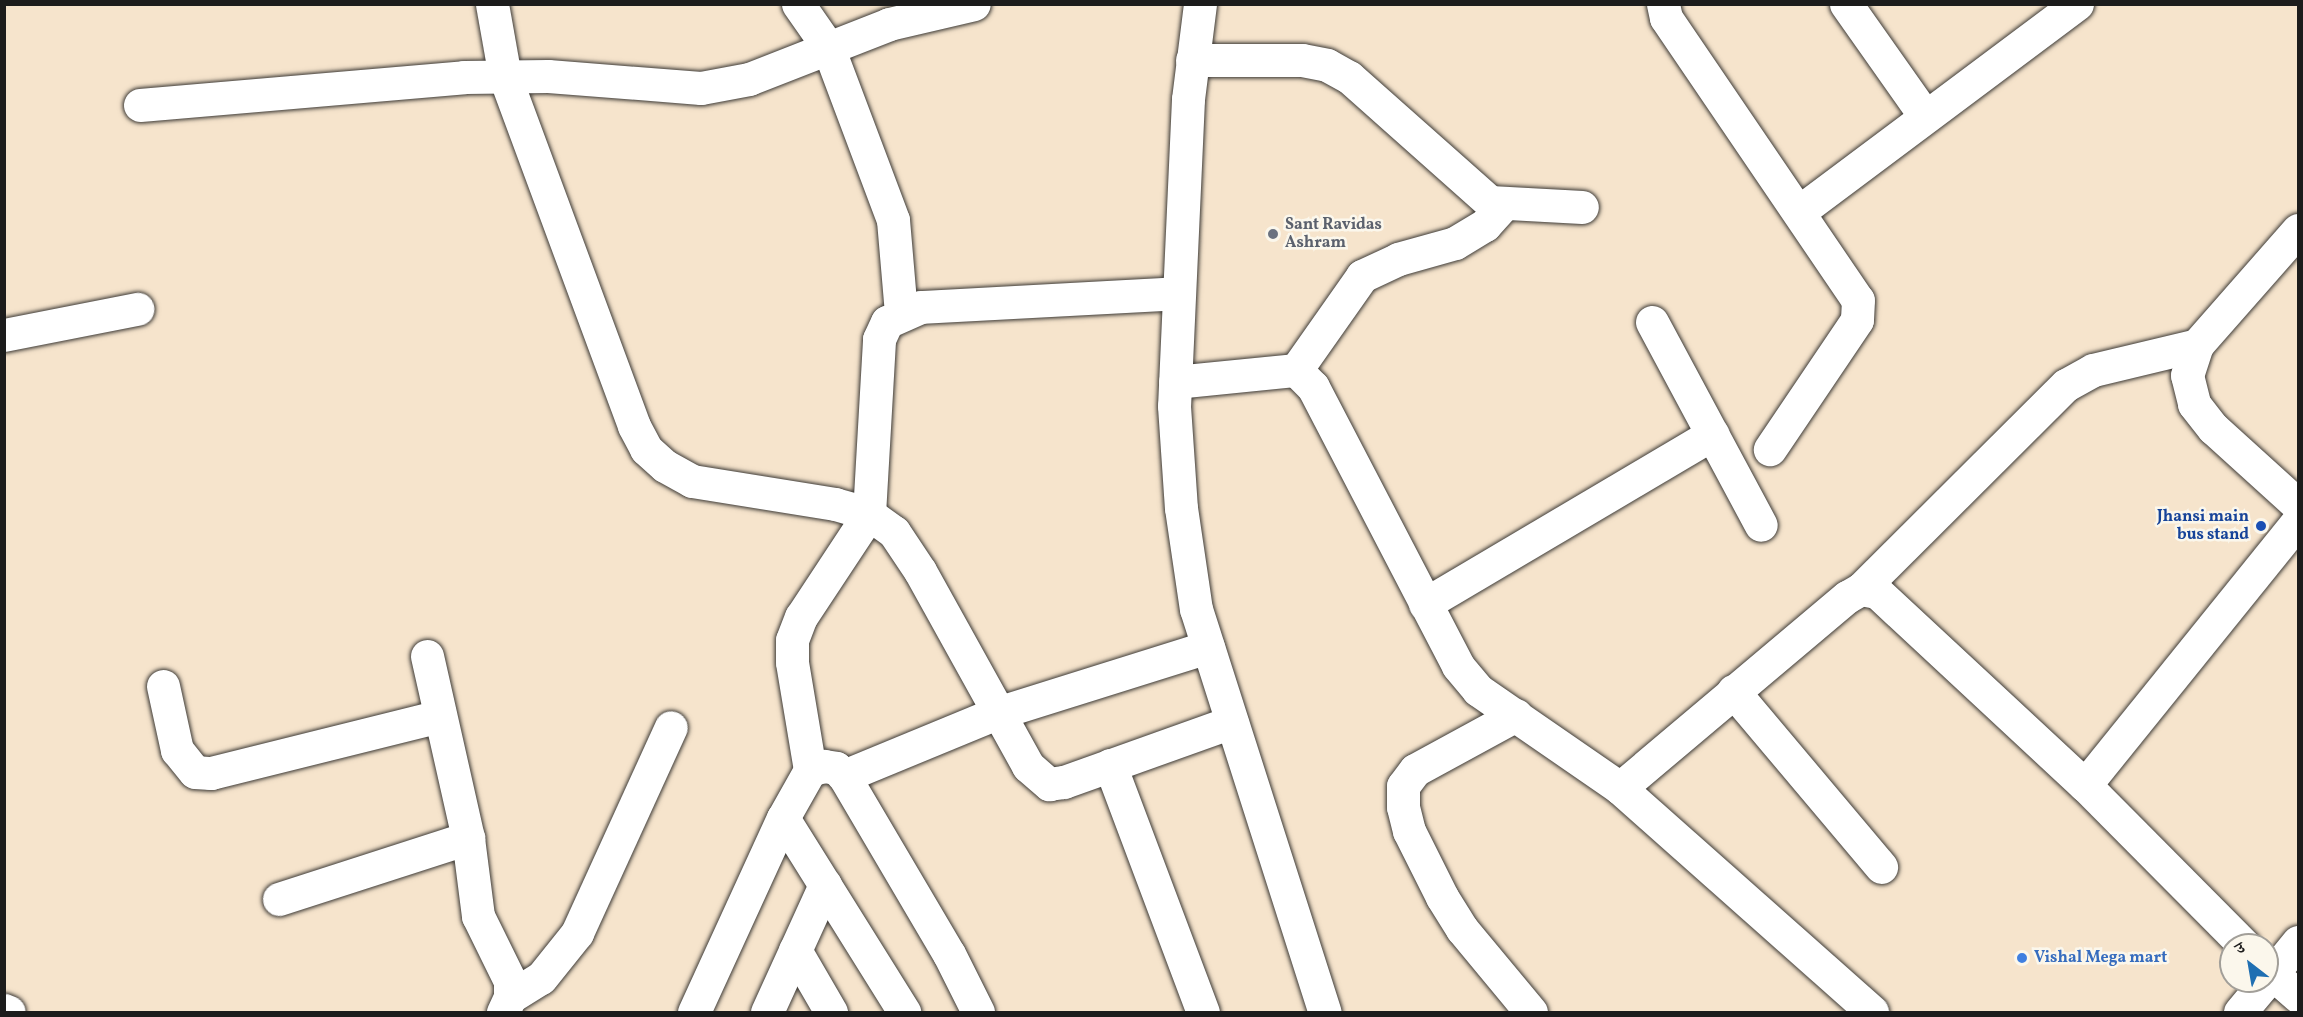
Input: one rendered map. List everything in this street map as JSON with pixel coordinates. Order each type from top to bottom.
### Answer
[{"type":"street","points":[[492,4],[505,77],[634,426],[646,449],[665,466],[692,481],[835,504],[869,513],[894,532],[920,571],[1028,766],[1048,784],[1232,722]]},
{"type":"street","points":[[798,4],[828,47],[893,220],[901,314]]},
{"type":"street","points":[[1200,4],[1192,60],[1175,382],[1181,508],[1196,609],[1325,1012]]},
{"type":"street","points":[[1663,4],[1666,18],[1848,281],[1858,300],[1857,320],[1770,449]]},
{"type":"street","points":[[1846,4],[1924,116]]},
{"type":"street","points":[[1800,211],[1924,116],[2078,4]]},
{"type":"street","points":[[140,105],[452,78],[548,76],[701,88],[749,79],[889,24],[967,5]]},
{"type":"street","points":[[1192,60],[1302,60],[1327,65],[1349,77],[1471,189],[1490,202],[1503,205],[1582,207]]},
{"type":"street","points":[[1175,382],[1296,370],[1362,276],[1398,259],[1455,243],[1485,225],[1503,205]]},
{"type":"street","points":[[2298,230],[2197,345],[2187,375],[2194,404],[2213,428],[2298,505]]},
{"type":"street","points":[[694,1012],[783,818],[810,770],[792,662],[792,640],[801,617],[869,513],[879,339],[887,322],[921,307],[1179,294]]},
{"type":"street","points":[[4,335],[137,309]]},
{"type":"street","points":[[1652,322],[1761,525]]},
{"type":"street","points":[[1620,788],[1733,691],[1861,589],[2066,385],[2093,370],[2197,345]]},
{"type":"street","points":[[1296,370],[1313,387],[1458,666],[1478,690],[1620,788],[1872,1012]]},
{"type":"street","points":[[1425,604],[1712,434]]},
{"type":"street","points":[[2085,785],[2298,521]]},
{"type":"street","points":[[1861,589],[1876,592],[1890,601],[2085,785],[2232,933]]},
{"type":"street","points":[[844,776],[997,713],[1208,647]]},
{"type":"street","points":[[427,656],[468,838],[478,916],[510,981],[506,1005]]},
{"type":"street","points":[[162,686],[177,750],[195,772],[211,773],[440,716]]},
{"type":"street","points":[[1733,691],[1881,867]]},
{"type":"street","points":[[1516,715],[1415,770],[1402,786],[1403,807],[1409,831],[1442,897],[1462,929],[1531,1012]]},
{"type":"street","points":[[506,1005],[541,978],[577,933],[670,727]]},
{"type":"street","points":[[1110,765],[1203,1012]]},
{"type":"street","points":[[810,770],[836,768],[844,776],[949,954],[978,1012]]},
{"type":"street","points":[[783,818],[904,1012]]},
{"type":"street","points":[[279,899],[468,838]]},
{"type":"street","points":[[767,1012],[825,885]]},
{"type":"street","points":[[2279,964],[2298,942]]},
{"type":"street","points":[[795,950],[831,1012]]},
{"type":"street","points":[[2279,983],[2298,996]]},
{"type":"street","points":[[2240,1012],[2255,993]]},
{"type":"street","points":[[4,1010],[9,1012]]},
{"type":"place","name":"Sant Ravidas Ashram","points":[[1273,234]]},
{"type":"place","name":"Jhansi main bus stand","points":[[2261,526]]},
{"type":"place","name":"Vishal Mega mart","points":[[2022,958]]}]
